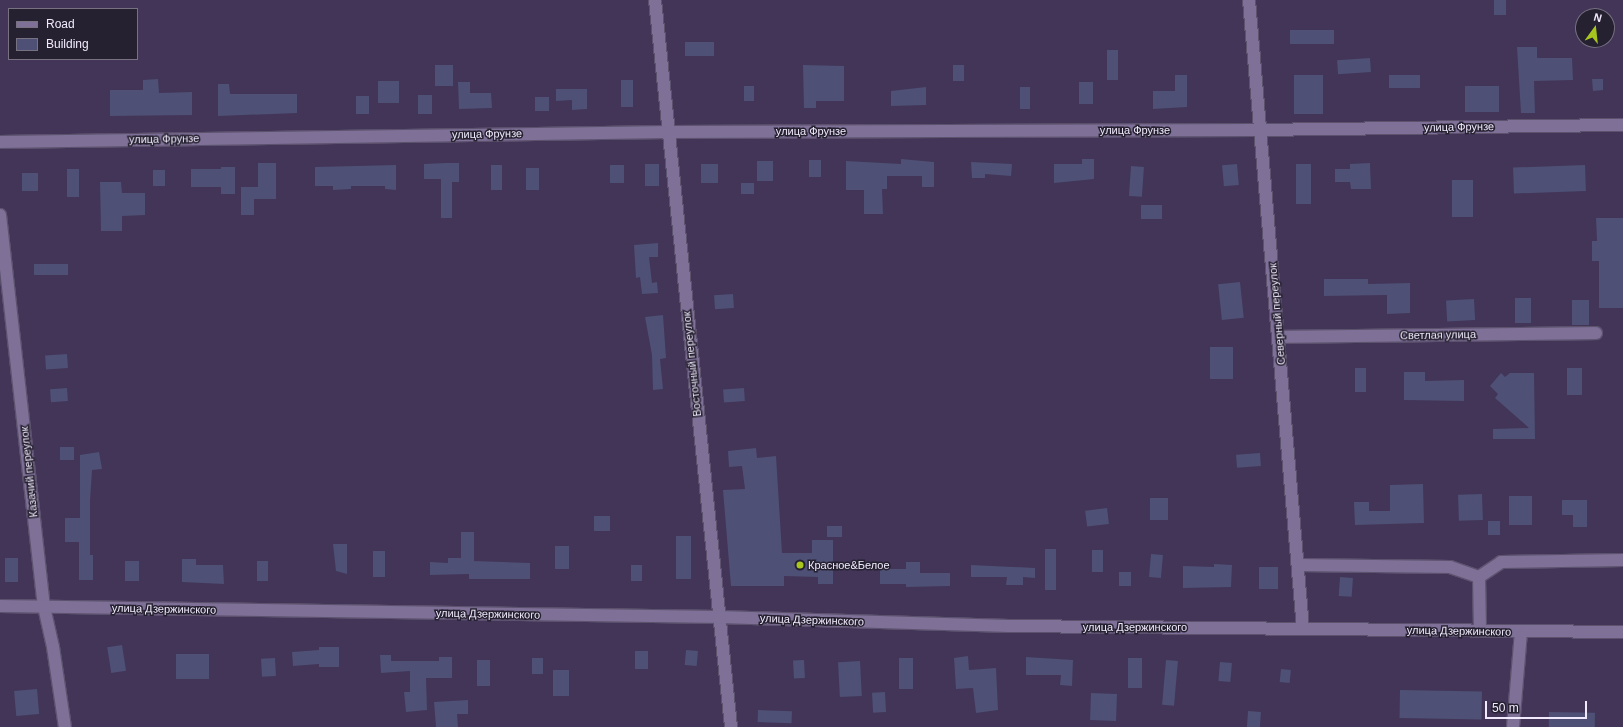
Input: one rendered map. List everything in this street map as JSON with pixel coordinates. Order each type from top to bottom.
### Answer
[{"type":"street","name":"Восточный переулок","points":[[654,0],[731,727]]},
{"type":"street","name":"Северный переулок","points":[[1248,0],[1258,130],[1279,337],[1303,628]]},
{"type":"street","name":"улица Фрунзе","points":[[0,142],[668,132],[1258,130],[1623,125]]},
{"type":"street","name":"Казачий переулок","points":[[0,215],[44,607],[53,647],[65,727]]},
{"type":"street","name":"Светлая улица","points":[[1279,337],[1596,333]]},
{"type":"street","points":[[1479,577],[1501,562],[1623,560]]},
{"type":"street","points":[[1298,565],[1450,567],[1479,577]]},
{"type":"street","points":[[1479,577],[1480,631]]},
{"type":"street","name":"улица Дзержинского","points":[[0,606],[719,617],[1009,626],[1623,632]]},
{"type":"street","points":[[1513,727],[1521,632]]},
{"type":"building","points":[[1494,0],[1506,0],[1506,15],[1494,15]]},
{"type":"building","points":[[1290,30],[1334,30],[1334,44],[1290,44]]},
{"type":"building","points":[[685,42],[714,42],[714,56],[685,56]]},
{"type":"building","points":[[1517,47],[1537,47],[1537,58],[1572,58],[1573,80],[1534,81],[1535,113],[1521,113]]},
{"type":"building","points":[[1107,50],[1118,50],[1118,80],[1107,80]]},
{"type":"building","points":[[1370,58],[1371,72],[1338,74],[1337,60]]},
{"type":"building","points":[[435,65],[453,65],[453,86],[435,86]]},
{"type":"building","points":[[803,65],[844,66],[844,101],[816,101],[816,108],[804,108]]},
{"type":"building","points":[[953,65],[964,65],[964,81],[953,81]]},
{"type":"building","points":[[1175,75],[1187,75],[1187,107],[1153,109],[1153,91],[1175,91]]},
{"type":"building","points":[[1294,75],[1323,75],[1323,114],[1294,114]]},
{"type":"building","points":[[1389,75],[1420,75],[1420,88],[1389,88]]},
{"type":"building","points":[[158,79],[159,93],[192,92],[192,115],[110,116],[110,90],[143,90],[143,80]]},
{"type":"building","points":[[1592,79],[1603,79],[1603,90],[1593,91]]},
{"type":"building","points":[[621,80],[633,80],[633,107],[621,107]]},
{"type":"building","points":[[378,81],[399,81],[399,103],[378,103]]},
{"type":"building","points":[[458,82],[470,82],[470,93],[491,93],[492,108],[459,109]]},
{"type":"building","points":[[1079,82],[1093,82],[1093,104],[1079,104]]},
{"type":"building","points":[[218,84],[229,84],[230,94],[297,94],[297,113],[218,116]]},
{"type":"building","points":[[744,86],[754,86],[754,101],[744,101]]},
{"type":"building","points":[[1465,86],[1499,86],[1499,112],[1465,112]]},
{"type":"building","points":[[926,87],[926,105],[891,106],[891,91]]},
{"type":"building","points":[[1020,87],[1030,87],[1030,109],[1020,109]]},
{"type":"building","points":[[556,89],[587,89],[587,109],[572,110],[572,100],[556,101]]},
{"type":"building","points":[[418,95],[432,95],[432,114],[418,114]]},
{"type":"building","points":[[356,96],[369,96],[369,114],[356,114]]},
{"type":"building","points":[[535,97],[549,97],[549,111],[535,111]]},
{"type":"building","points":[[901,159],[934,162],[934,187],[922,187],[922,176],[887,176],[887,189],[882,189],[883,214],[864,214],[864,190],[846,190],[846,161],[901,164]]},
{"type":"building","points":[[1082,159],[1094,159],[1094,179],[1054,183],[1054,164],[1082,164]]},
{"type":"building","points":[[809,160],[821,160],[821,177],[809,177]]},
{"type":"building","points":[[757,161],[773,161],[773,181],[757,181]]},
{"type":"building","points":[[971,162],[1012,164],[1011,176],[985,174],[985,178],[972,178]]},
{"type":"building","points":[[258,163],[276,163],[276,199],[254,199],[254,215],[241,215],[241,187],[258,187]]},
{"type":"building","points":[[459,163],[459,182],[452,182],[452,218],[441,218],[441,179],[424,179],[424,164]]},
{"type":"building","points":[[1370,163],[1371,189],[1351,189],[1350,182],[1335,182],[1335,169],[1350,169],[1350,164]]},
{"type":"building","points":[[645,164],[659,164],[659,186],[645,186]]},
{"type":"building","points":[[701,164],[718,164],[718,183],[701,183]]},
{"type":"building","points":[[1237,164],[1239,185],[1224,186],[1222,165]]},
{"type":"building","points":[[1296,164],[1311,164],[1311,204],[1296,204]]},
{"type":"building","points":[[396,165],[396,190],[385,189],[385,186],[351,186],[351,189],[333,190],[333,186],[315,186],[315,167]]},
{"type":"building","points":[[491,165],[502,165],[502,190],[491,190]]},
{"type":"building","points":[[610,165],[624,165],[624,183],[610,183]]},
{"type":"building","points":[[1585,165],[1586,191],[1514,193],[1513,168]]},
{"type":"building","points":[[1131,166],[1144,167],[1142,197],[1129,196]]},
{"type":"building","points":[[221,167],[235,167],[235,194],[221,194],[221,187],[191,187],[191,169],[221,169]]},
{"type":"building","points":[[526,168],[539,168],[539,190],[526,190]]},
{"type":"building","points":[[67,169],[79,169],[79,197],[67,197]]},
{"type":"building","points":[[153,170],[165,170],[165,186],[153,186]]},
{"type":"building","points":[[22,173],[38,173],[38,191],[22,191]]},
{"type":"building","points":[[1452,180],[1473,180],[1473,217],[1452,217]]},
{"type":"building","points":[[100,182],[121,182],[122,193],[145,193],[145,215],[122,216],[122,231],[101,231]]},
{"type":"building","points":[[741,183],[754,183],[754,194],[741,194]]},
{"type":"building","points":[[1141,205],[1162,205],[1162,219],[1141,219]]},
{"type":"building","points":[[1596,218],[1623,218],[1623,308],[1599,308],[1599,261],[1592,261],[1592,241],[1597,241]]},
{"type":"building","points":[[658,243],[658,257],[649,257],[652,283],[657,282],[658,293],[642,294],[640,277],[636,278],[634,245]]},
{"type":"building","points":[[34,264],[68,264],[68,275],[34,275]]},
{"type":"building","points":[[1324,279],[1368,279],[1368,284],[1410,283],[1410,313],[1387,314],[1387,295],[1324,296]]},
{"type":"building","points":[[1240,282],[1244,318],[1222,320],[1218,284]]},
{"type":"building","points":[[733,294],[734,308],[715,309],[714,295]]},
{"type":"building","points":[[1515,298],[1531,298],[1531,323],[1515,323]]},
{"type":"building","points":[[1474,299],[1475,320],[1447,321],[1446,300]]},
{"type":"building","points":[[1572,300],[1589,300],[1589,325],[1572,325]]},
{"type":"building","points":[[663,315],[666,358],[660,359],[663,389],[653,390],[652,355],[645,317]]},
{"type":"building","points":[[1210,347],[1233,347],[1233,379],[1210,379]]},
{"type":"building","points":[[67,354],[68,368],[46,370],[45,356]]},
{"type":"building","points":[[1355,368],[1366,368],[1366,392],[1355,392]]},
{"type":"building","points":[[1567,368],[1582,368],[1582,395],[1567,395]]},
{"type":"building","points":[[1404,372],[1425,372],[1425,381],[1464,380],[1464,401],[1404,400]]},
{"type":"building","points":[[1501,373],[1505,377],[1510,373],[1534,373],[1535,439],[1493,439],[1493,429],[1529,428],[1495,398],[1498,394],[1490,386]]},
{"type":"building","points":[[67,388],[68,401],[51,402],[50,389]]},
{"type":"building","points":[[744,388],[745,401],[724,402],[723,389]]},
{"type":"building","points":[[60,447],[74,447],[74,460],[60,460]]},
{"type":"building","points":[[756,448],[757,458],[776,456],[782,553],[812,553],[812,540],[833,540],[833,584],[818,584],[818,577],[784,576],[784,586],[731,586],[723,490],[745,489],[742,466],[729,467],[728,451]]},
{"type":"building","points":[[99,452],[102,469],[92,470],[90,501],[90,555],[93,555],[93,580],[79,580],[79,542],[65,542],[65,518],[80,518],[80,455]]},
{"type":"building","points":[[1260,453],[1261,466],[1237,468],[1236,455]]},
{"type":"building","points":[[1423,484],[1424,523],[1355,525],[1354,502],[1369,502],[1369,511],[1390,511],[1390,485]]},
{"type":"building","points":[[1482,494],[1483,520],[1459,521],[1458,495]]},
{"type":"building","points":[[1509,496],[1532,496],[1532,525],[1509,525]]},
{"type":"building","points":[[1150,498],[1168,498],[1168,520],[1150,520]]},
{"type":"building","points":[[1562,500],[1587,500],[1587,527],[1573,527],[1573,515],[1562,515]]},
{"type":"building","points":[[1107,508],[1109,524],[1087,527],[1085,511]]},
{"type":"building","points":[[594,516],[610,516],[610,531],[594,531]]},
{"type":"building","points":[[1488,521],[1500,521],[1500,535],[1488,535]]},
{"type":"building","points":[[827,526],[842,526],[842,537],[827,537]]},
{"type":"building","points":[[461,532],[474,532],[474,561],[530,563],[530,579],[469,579],[469,574],[430,575],[430,562],[448,563],[448,558],[461,558]]},
{"type":"building","points":[[676,536],[691,536],[691,579],[676,579]]},
{"type":"building","points":[[333,544],[347,544],[347,574],[336,571]]},
{"type":"building","points":[[555,546],[569,546],[569,569],[555,569]]},
{"type":"building","points":[[1045,549],[1056,549],[1056,590],[1045,590]]},
{"type":"building","points":[[1092,550],[1103,550],[1103,572],[1092,572]]},
{"type":"building","points":[[373,551],[385,551],[385,577],[373,577]]},
{"type":"building","points":[[1151,554],[1163,555],[1161,578],[1149,577]]},
{"type":"building","points":[[5,558],[18,558],[18,582],[5,582]]},
{"type":"building","points":[[182,559],[196,559],[196,565],[223,565],[224,584],[182,582]]},
{"type":"building","points":[[125,561],[139,561],[139,581],[125,581]]},
{"type":"building","points":[[257,561],[268,561],[268,581],[257,581]]},
{"type":"building","points":[[906,562],[920,562],[920,573],[950,573],[950,586],[906,587],[906,584],[880,584],[880,569],[906,569]]},
{"type":"building","points":[[1214,564],[1232,565],[1231,587],[1183,588],[1183,566],[1214,567]]},
{"type":"building","points":[[631,565],[642,565],[642,581],[631,581]]},
{"type":"building","points":[[971,565],[1035,568],[1035,578],[1023,577],[1023,585],[1006,585],[1007,577],[971,577]]},
{"type":"building","points":[[1259,567],[1278,567],[1278,589],[1259,589]]},
{"type":"building","points":[[1119,572],[1131,572],[1131,586],[1119,586]]},
{"type":"building","points":[[1340,577],[1353,578],[1352,597],[1339,596]]},
{"type":"building","points":[[122,645],[126,671],[111,673],[107,647]]},
{"type":"building","points":[[319,647],[339,647],[339,667],[319,667],[319,664],[293,666],[292,652],[319,650]]},
{"type":"building","points":[[686,650],[698,651],[697,666],[685,665]]},
{"type":"building","points":[[635,651],[648,651],[648,669],[635,669]]},
{"type":"building","points":[[176,654],[209,654],[209,679],[176,679]]},
{"type":"building","points":[[380,655],[391,655],[391,661],[439,661],[439,657],[452,657],[452,678],[426,678],[427,710],[406,712],[404,692],[410,692],[410,671],[381,673]]},
{"type":"building","points":[[968,656],[969,670],[996,668],[998,710],[976,713],[973,688],[956,689],[954,658]]},
{"type":"building","points":[[1026,657],[1073,660],[1072,686],[1060,685],[1061,675],[1026,675]]},
{"type":"building","points":[[275,658],[276,676],[262,677],[261,659]]},
{"type":"building","points":[[532,658],[543,658],[543,674],[532,674]]},
{"type":"building","points":[[899,658],[913,658],[913,689],[899,689]]},
{"type":"building","points":[[1128,658],[1142,658],[1142,688],[1128,688]]},
{"type":"building","points":[[477,660],[490,660],[490,686],[477,686]]},
{"type":"building","points":[[804,660],[805,678],[794,679],[793,661]]},
{"type":"building","points":[[1166,660],[1178,661],[1174,706],[1162,705]]},
{"type":"building","points":[[860,661],[862,696],[840,697],[838,662]]},
{"type":"building","points":[[1220,662],[1232,663],[1230,682],[1218,681]]},
{"type":"building","points":[[1281,669],[1291,670],[1290,683],[1280,682]]},
{"type":"building","points":[[553,670],[569,670],[569,696],[553,696]]},
{"type":"building","points":[[37,689],[39,714],[16,716],[14,691]]},
{"type":"building","points":[[1400,690],[1482,691],[1481,719],[1400,718]]},
{"type":"building","points":[[885,692],[886,712],[873,713],[872,693]]},
{"type":"building","points":[[1091,693],[1117,694],[1116,721],[1090,720]]},
{"type":"building","points":[[468,700],[468,714],[457,714],[458,727],[436,727],[434,702]]},
{"type":"building","points":[[758,710],[792,711],[792,723],[758,722]]},
{"type":"building","points":[[1248,711],[1261,712],[1260,727],[1247,727]]},
{"type":"building","points":[[1549,712],[1595,713],[1595,727],[1549,727]]},
{"type":"place","name":"Красное&Белое","points":[[800,565]]}]
